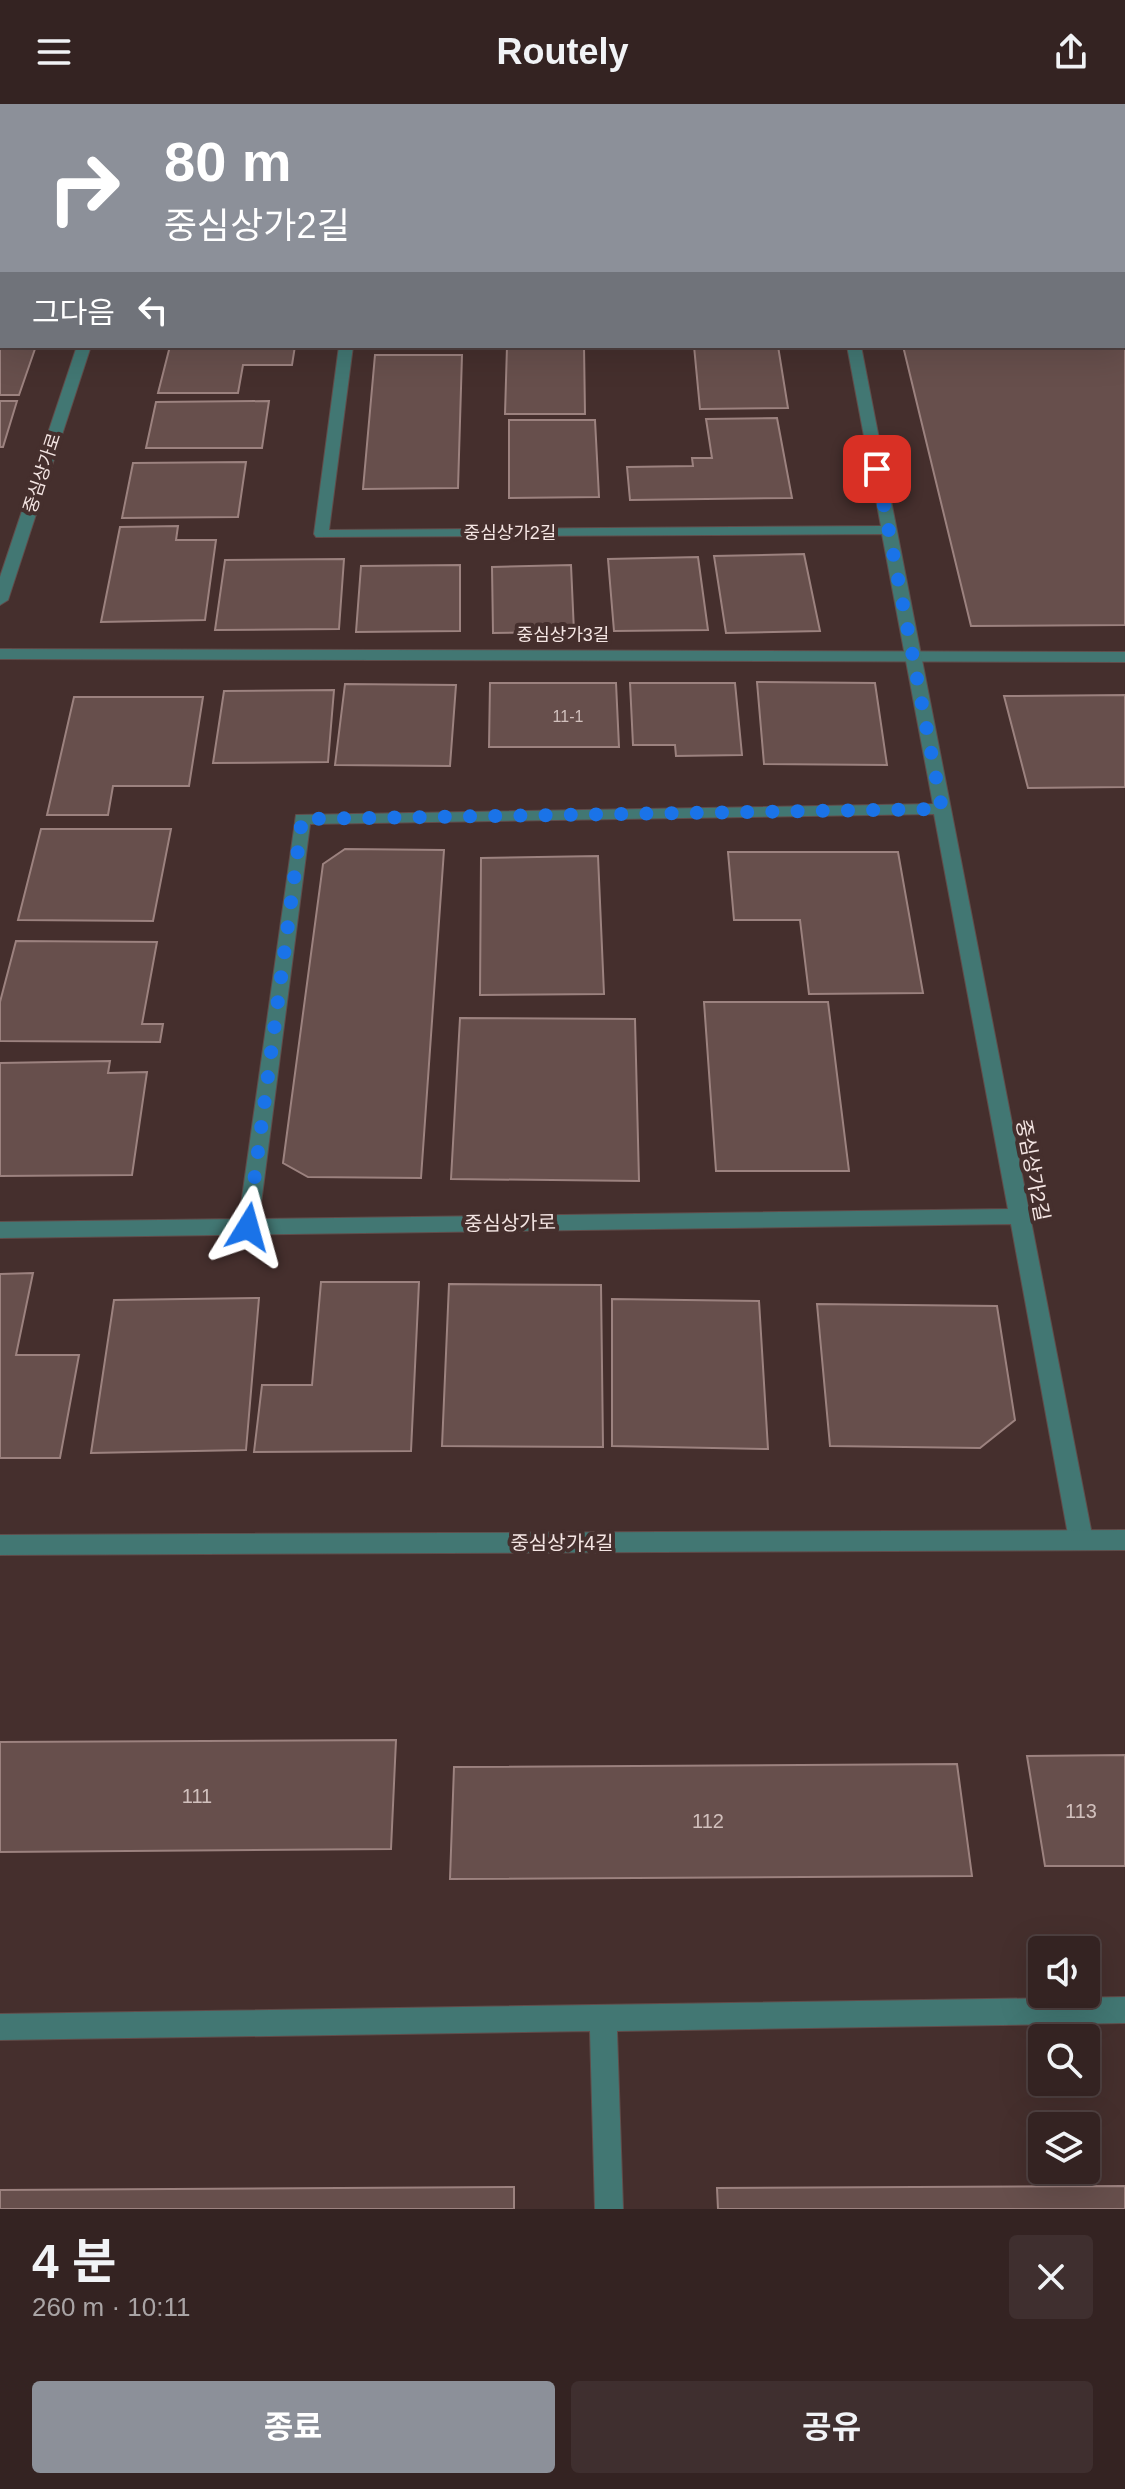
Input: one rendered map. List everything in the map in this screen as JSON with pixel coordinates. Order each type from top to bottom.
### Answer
[{"type":"street","name":"중심상가로","points":[[0,600],[83,348]]},
{"type":"street","name":"중심상가2길","points":[[346,348],[321,534],[889,530]]},
{"type":"street","name":"중심상가2길","points":[[854,348],[1081,1540]]},
{"type":"street","name":"중심상가3길","points":[[0,654],[1125,657]]},
{"type":"street","points":[[248,1227],[302,819],[942,809]]},
{"type":"street","name":"중심상가로","points":[[0,1230],[1020,1216]]},
{"type":"street","name":"중심상가4길","points":[[0,1545],[1125,1540]]},
{"type":"street","points":[[0,2027],[1125,2010]]},
{"type":"street","points":[[603,2016],[609,2209]]},
{"type":"building","points":[[0,348],[35,348],[19,395],[0,395]]},
{"type":"building","points":[[169,348],[295,348],[292,365],[243,365],[238,393],[158,393]]},
{"type":"building","points":[[507,348],[584,348],[585,414],[505,414]]},
{"type":"building","points":[[694,348],[778,348],[788,408],[700,409]]},
{"type":"building","points":[[903,348],[1125,348],[1125,625],[971,626]]},
{"type":"building","points":[[375,355],[462,355],[458,488],[363,489]]},
{"type":"building","points":[[0,401],[17,401],[3,447],[0,447]]},
{"type":"building","points":[[269,401],[262,448],[146,448],[156,402]]},
{"type":"building","points":[[777,418],[792,498],[630,500],[627,467],[693,466],[692,458],[712,458],[706,419]]},
{"type":"building","points":[[509,420],[595,420],[599,497],[509,498]]},
{"type":"building","points":[[246,462],[238,517],[122,518],[133,463]]},
{"type":"building","points":[[178,526],[176,540],[216,540],[205,620],[101,622],[120,527]]},
{"type":"building","points":[[804,554],[820,631],[726,633],[714,556]]},
{"type":"building","points":[[698,557],[708,630],[614,631],[608,559]]},
{"type":"building","points":[[344,559],[339,629],[215,630],[225,560]]},
{"type":"building","points":[[460,565],[460,631],[356,632],[361,566]]},
{"type":"building","points":[[571,565],[574,632],[493,633],[492,567]]},
{"type":"building","points":[[757,682],[875,683],[887,765],[764,764]]},
{"type":"building","points":[[490,683],[616,683],[619,747],[489,747]]},
{"type":"building","points":[[630,683],[735,683],[742,755],[676,756],[675,745],[633,745]]},
{"type":"building","points":[[345,684],[456,685],[450,766],[335,765]]},
{"type":"building","points":[[334,690],[328,762],[213,763],[224,691]]},
{"type":"building","points":[[1125,695],[1125,787],[1028,788],[1004,696]]},
{"type":"building","points":[[74,697],[203,697],[189,786],[113,786],[108,815],[47,815]]},
{"type":"building","points":[[41,829],[171,829],[153,921],[18,920]]},
{"type":"building","points":[[345,849],[444,850],[421,1178],[308,1177],[283,1163],[323,864]]},
{"type":"building","points":[[728,852],[898,852],[923,993],[809,994],[800,920],[734,920]]},
{"type":"building","points":[[598,856],[604,994],[480,995],[481,858]]},
{"type":"building","points":[[16,941],[157,942],[142,1024],[163,1024],[160,1042],[0,1041],[0,1002]]},
{"type":"building","points":[[704,1002],[828,1002],[849,1171],[716,1171]]},
{"type":"building","points":[[460,1018],[635,1019],[639,1181],[451,1179]]},
{"type":"building","points":[[110,1061],[108,1073],[147,1072],[132,1175],[0,1176],[0,1063]]},
{"type":"building","points":[[33,1273],[16,1355],[79,1355],[60,1458],[0,1458],[0,1274]]},
{"type":"building","points":[[321,1282],[419,1282],[411,1451],[254,1452],[262,1385],[312,1385]]},
{"type":"building","points":[[449,1284],[601,1285],[603,1447],[442,1446]]},
{"type":"building","points":[[259,1298],[246,1450],[91,1453],[114,1300]]},
{"type":"building","points":[[612,1299],[759,1301],[768,1449],[612,1446]]},
{"type":"building","points":[[817,1304],[997,1306],[1015,1420],[980,1448],[830,1446]]},
{"type":"building","points":[[396,1740],[391,1849],[0,1852],[0,1742]]},
{"type":"building","points":[[1125,1755],[1125,1866],[1045,1866],[1027,1756]]},
{"type":"building","points":[[957,1764],[972,1876],[450,1879],[454,1767]]},
{"type":"building","points":[[1125,2186],[1125,2209],[718,2209],[717,2188]]},
{"type":"building","points":[[514,2187],[514,2209],[0,2209],[0,2190]]},
{"type":"route","points":[[248,1227],[302,819],[942,809],[877,469]]}]
